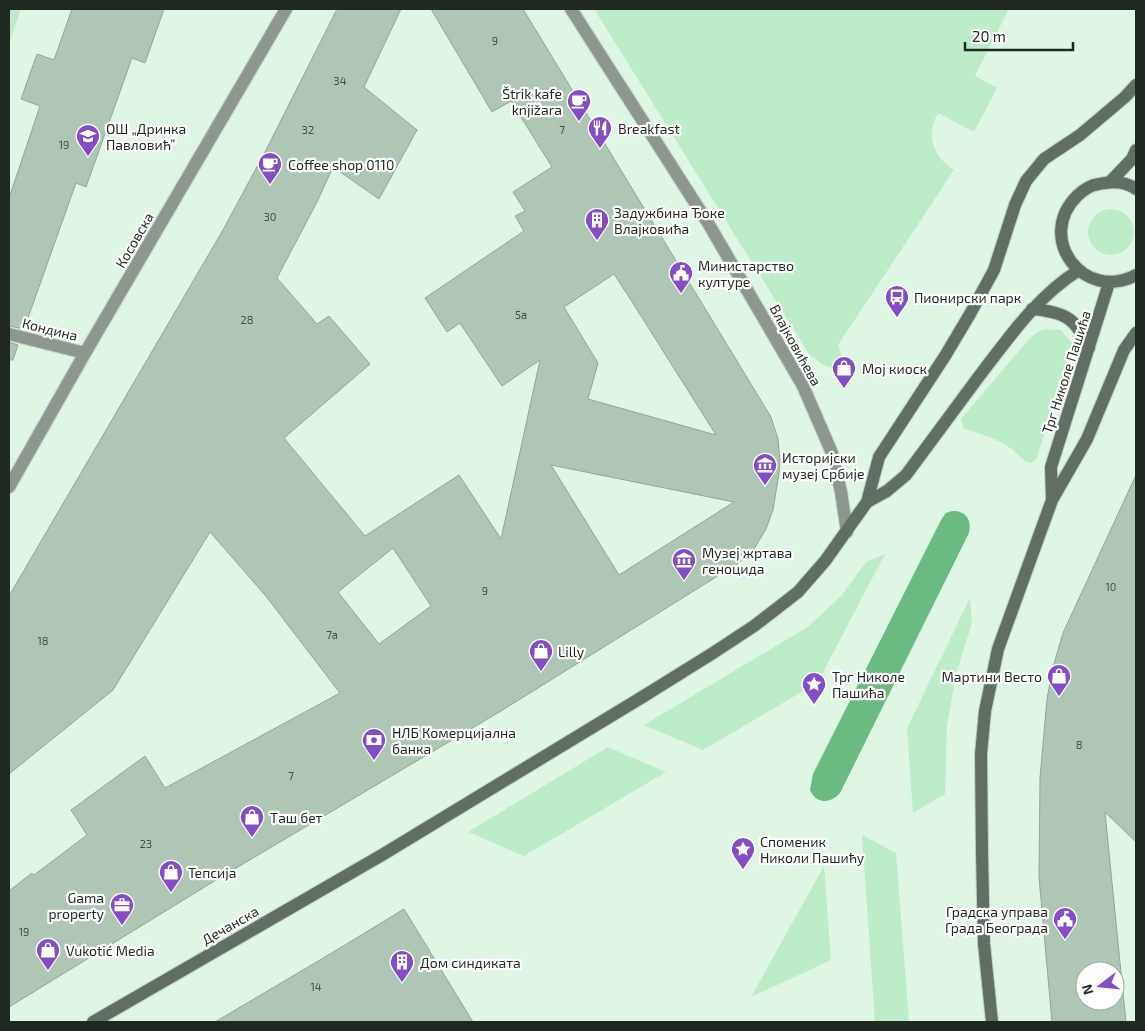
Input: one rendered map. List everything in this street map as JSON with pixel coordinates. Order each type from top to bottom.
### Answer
[{"type":"main road","points":[[847,532],[868,502],[880,457],[945,356],[994,270],[1015,205],[1026,181],[1044,159],[1080,135],[1125,97],[1136,85]]},
{"type":"main road","points":[[1110,182],[1132,159],[1136,150]]},
{"type":"main road","points":[[1136,189],[1122,183],[1110,182],[1095,184],[1082,191],[1071,202],[1064,215],[1061,230],[1063,245],[1069,259],[1079,270],[1093,279],[1109,283],[1126,280],[1136,275]]},
{"type":"main road","points":[[868,502],[906,475],[1032,309],[1067,278],[1079,270]]},
{"type":"main road","name":"Трг Николе Пашића","points":[[1052,500],[1051,467],[1109,283]]},
{"type":"main road","points":[[1032,309],[1053,311],[1074,322],[1083,334],[1089,348]]},
{"type":"main road","name":"Трг Николе Пашића","points":[[992,1022],[984,944],[981,754],[985,711],[998,649],[1052,500],[1088,439],[1124,350],[1136,333]]},
{"type":"main road","name":"Дечанска","points":[[93,1022],[382,854],[714,653],[754,626],[798,592],[847,532]]},
{"type":"street","name":"Косовска","points":[[9,487],[286,9]]},
{"type":"street","name":"Влајковићева","points":[[571,9],[708,223],[803,386],[832,453],[841,492],[847,532]]},
{"type":"street","name":"Кондина","points":[[9,334],[85,353]]},
{"type":"shaded area","points":[[9,9],[21,9],[9,44]]},
{"type":"shaded area","points":[[594,9],[1009,9],[975,76],[997,88],[974,132],[938,113],[934,121],[932,130],[933,145],[941,158],[954,170],[838,345],[848,373],[823,365],[809,354]]},
{"type":"shaded area","points":[[1111,209],[1124,213],[1130,219],[1134,232],[1130,245],[1124,251],[1111,255],[1098,251],[1092,245],[1088,232],[1092,219],[1098,213]]},
{"type":"shaded area","points":[[1044,329],[1061,330],[1072,343],[1069,363],[1036,459],[1031,463],[1001,442],[983,434],[964,429],[961,419],[1030,338]]},
{"type":"shaded area","points":[[952,511],[962,512],[968,518],[970,526],[968,535],[840,793],[828,801],[819,800],[810,790],[813,774],[941,520],[946,513]]},
{"type":"shaded area","points":[[885,554],[815,684],[703,750],[644,725],[809,626],[841,596],[866,562]]},
{"type":"shaded area","points":[[970,598],[972,623],[956,674],[947,726],[945,794],[913,813],[907,728]]},
{"type":"shaded area","points":[[608,747],[666,772],[524,856],[468,832]]},
{"type":"shaded area","points":[[862,835],[896,853],[909,1022],[875,1022]]},
{"type":"shaded area","points":[[824,866],[831,960],[751,997]]},
{"type":"building","points":[[72,9],[164,9],[145,63],[132,58],[86,187],[76,183],[24,329],[9,326],[9,198],[40,106],[21,99],[37,54],[54,60]]},
{"type":"building","points":[[337,9],[401,9],[364,87],[417,130],[379,199],[333,167],[277,278],[317,324],[329,316],[370,364],[284,438],[365,536],[459,475],[501,539],[540,360],[502,386],[460,323],[447,332],[425,298],[524,231],[515,216],[525,211],[513,192],[552,167],[511,101],[492,112],[431,9],[523,9],[771,417],[778,439],[780,461],[773,510],[766,529],[754,549],[737,564],[501,711],[221,877],[9,1007],[9,891],[32,873],[34,875],[87,835],[71,810],[145,756],[165,788],[340,693],[265,595],[210,532],[113,690],[9,774],[9,596],[223,230],[266,150]],"holes":[[[614,274],[629,297],[716,435],[588,399],[598,363],[564,307]],[[551,465],[734,502],[619,575]],[[393,548],[431,606],[379,644],[338,592]]]},
{"type":"building","points":[[9,342],[18,345],[13,360],[9,360]]},
{"type":"building","points":[[1136,475],[1136,842],[1105,812],[1120,961],[1075,961],[1075,1011],[1125,1011],[1126,1022],[1052,1022],[1039,877],[1040,778],[1047,699],[1053,667],[1063,633]]},
{"type":"building","name":"Дом синдиката","points":[[404,909],[473,1022],[215,1022],[335,951]]},
{"type":"place","name":"Štrik kafe knjižara","points":[[579,122]]},
{"type":"place","name":"Breakfast","points":[[600,149]]},
{"type":"place","name":"ОШ „Дринка Павловић”","points":[[88,157]]},
{"type":"place","name":"Coffee shop 0110","points":[[270,185]]},
{"type":"place","name":"Задужбина Ђоке Влајковића","points":[[597,241]]},
{"type":"place","name":"Министарство културе","points":[[681,294]]},
{"type":"place","name":"Пионирски парк","points":[[897,318]]},
{"type":"place","name":"Мој киоск","points":[[844,389]]},
{"type":"place","name":"Историјски музеј Србије","points":[[765,486]]},
{"type":"place","name":"Музеј жртава геноцида","points":[[684,581]]},
{"type":"place","name":"Lilly","points":[[541,672]]},
{"type":"place","name":"Мартини Весто","points":[[1059,697]]},
{"type":"place","name":"Трг Николе Пашића","points":[[814,705]]},
{"type":"place","name":"НЛБ Комерцијална банка","points":[[374,761]]},
{"type":"place","name":"Таш бет","points":[[252,838]]},
{"type":"place","name":"Споменик Николи Пашићу","points":[[743,870]]},
{"type":"place","name":"Тепсија","points":[[171,893]]},
{"type":"place","name":"Gama property","points":[[122,926]]},
{"type":"place","name":"Градска управа Града Београда","points":[[1065,940]]},
{"type":"place","name":"Vukotić Media","points":[[48,971]]},
{"type":"place","name":"Дом синдиката","points":[[402,983]]}]
